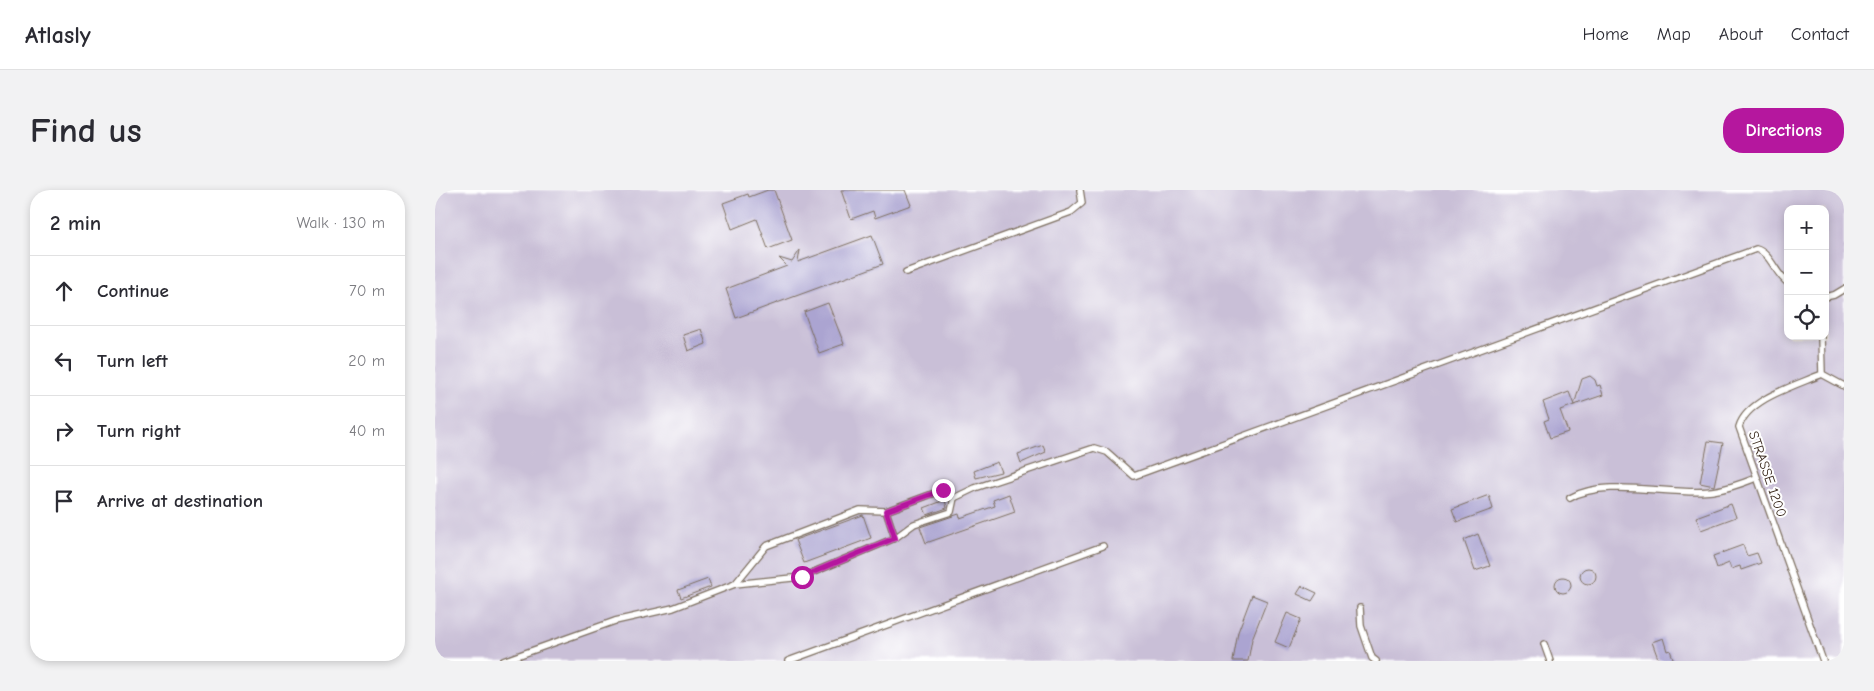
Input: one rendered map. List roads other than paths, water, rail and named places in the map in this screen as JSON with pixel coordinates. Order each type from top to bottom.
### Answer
[{"type":"lane","points":[[906,272],[1071,212],[1082,203],[1080,190]]},
{"type":"lane","points":[[954,498],[975,488],[1093,448],[1107,452],[1134,476],[1756,249],[1763,251],[1784,279]]},
{"type":"lane","points":[[1829,296],[1844,289]]},
{"type":"lane","points":[[1821,340],[1822,374],[1844,386]]},
{"type":"lane","name":"STRASSE 1200","points":[[1822,374],[1755,404],[1742,416],[1739,427],[1823,661]]},
{"type":"lane","points":[[1570,498],[1594,490],[1613,489],[1711,492],[1736,486],[1756,478]]},
{"type":"lane","points":[[735,584],[766,546],[860,510],[886,511],[943,490],[954,498]]},
{"type":"lane","points":[[503,661],[615,620],[673,608],[735,584],[774,582],[802,577],[895,538],[914,524],[951,512],[954,498]]},
{"type":"lane","points":[[886,511],[895,538]]},
{"type":"lane","points":[[788,661],[1103,546]]},
{"type":"lane","points":[[1360,608],[1361,626],[1372,658],[1376,661]]},
{"type":"lane","points":[[1543,644],[1550,661]]}]
